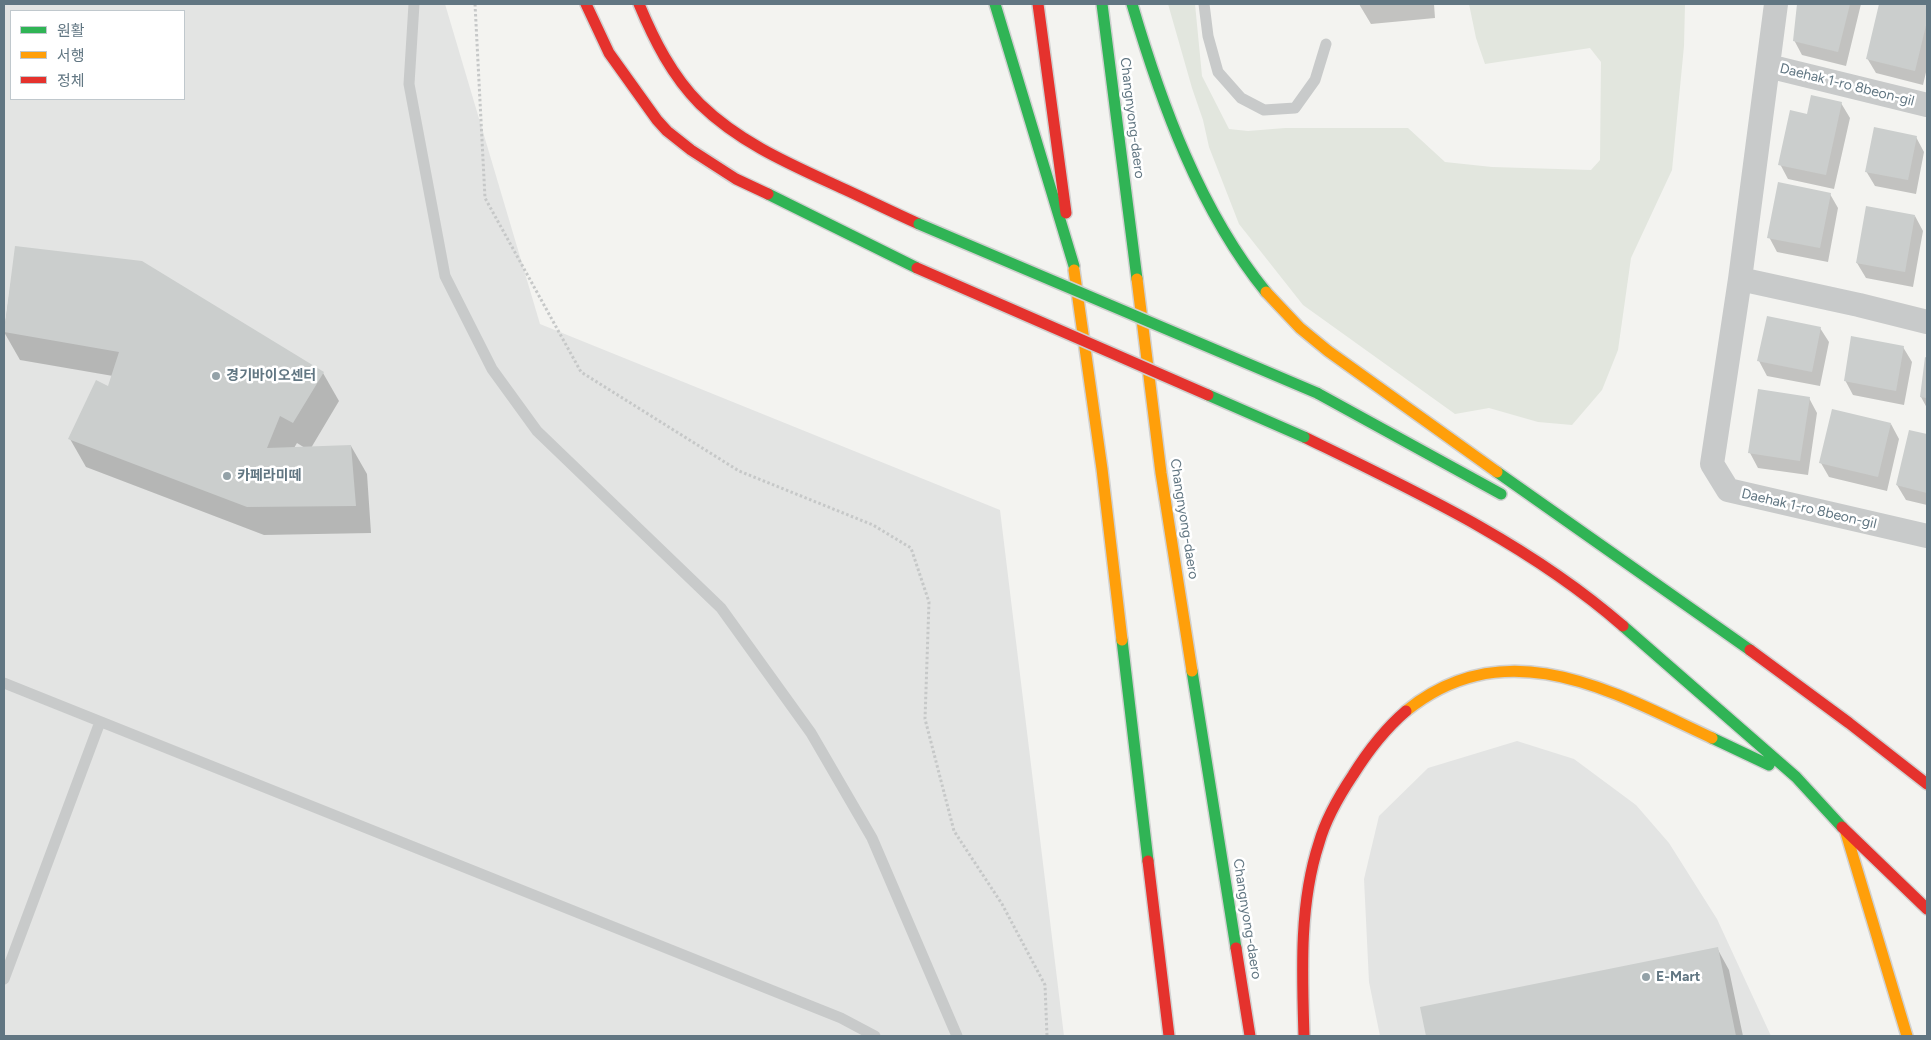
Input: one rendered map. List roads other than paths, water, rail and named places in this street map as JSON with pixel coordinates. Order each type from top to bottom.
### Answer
[{"type":"main road","points":[[586,4],[601,38],[619,69],[657,120],[667,131],[691,150],[736,179],[917,268],[1304,437],[1416,491],[1498,537],[1564,581],[1616,620],[1796,777],[1846,831],[1927,909]]},
{"type":"main road","points":[[640,4],[669,64],[689,91],[711,115],[780,160],[919,224],[1317,393],[1512,501]]},
{"type":"main road","points":[[995,4],[1074,266]]},
{"type":"main road","points":[[1038,4],[1102,469],[1169,1036]]},
{"type":"main road","name":"Changnyong-daero","points":[[1102,4],[1161,473],[1250,1036]]},
{"type":"main road","points":[[1132,4],[1142,40],[1168,115],[1197,180],[1224,231],[1245,264],[1274,301],[1306,334],[1447,438],[1553,510],[1815,697],[1927,784]]},
{"type":"main road","points":[[1545,520],[1653,583]]},
{"type":"main road","points":[[1304,1036],[1306,908],[1316,851],[1323,831],[1340,795],[1371,747],[1399,716],[1433,692],[1456,682],[1505,671],[1534,671],[1559,675],[1590,683],[1627,698],[1796,777]]},
{"type":"main road","points":[[1846,831],[1908,1036]]},
{"type":"street","name":"Daehak 1-ro 8beon-gil","points":[[1776,4],[1740,279],[1712,464],[1728,490],[1927,536]]},
{"type":"street","name":"Daehak 1-ro 8beon-gil","points":[[1768,66],[1927,105]]},
{"type":"street","points":[[1740,279],[1927,322]]},
{"type":"lane","points":[[414,4],[409,84],[445,276],[492,369],[537,431],[721,608],[811,733],[872,838],[957,1036]]},
{"type":"lane","points":[[1204,4],[1208,36],[1218,72],[1240,98],[1264,110],[1295,108],[1315,80],[1326,44]]},
{"type":"lane","points":[[4,683],[841,1018],[875,1036]]},
{"type":"lane","points":[[4,979],[100,722]]},
{"type":"place","name":"경기바이오센터","points":[[216,376]]},
{"type":"place","name":"카페라미떼","points":[[227,476]]},
{"type":"place","name":"E-Mart","points":[[1646,977]]}]
